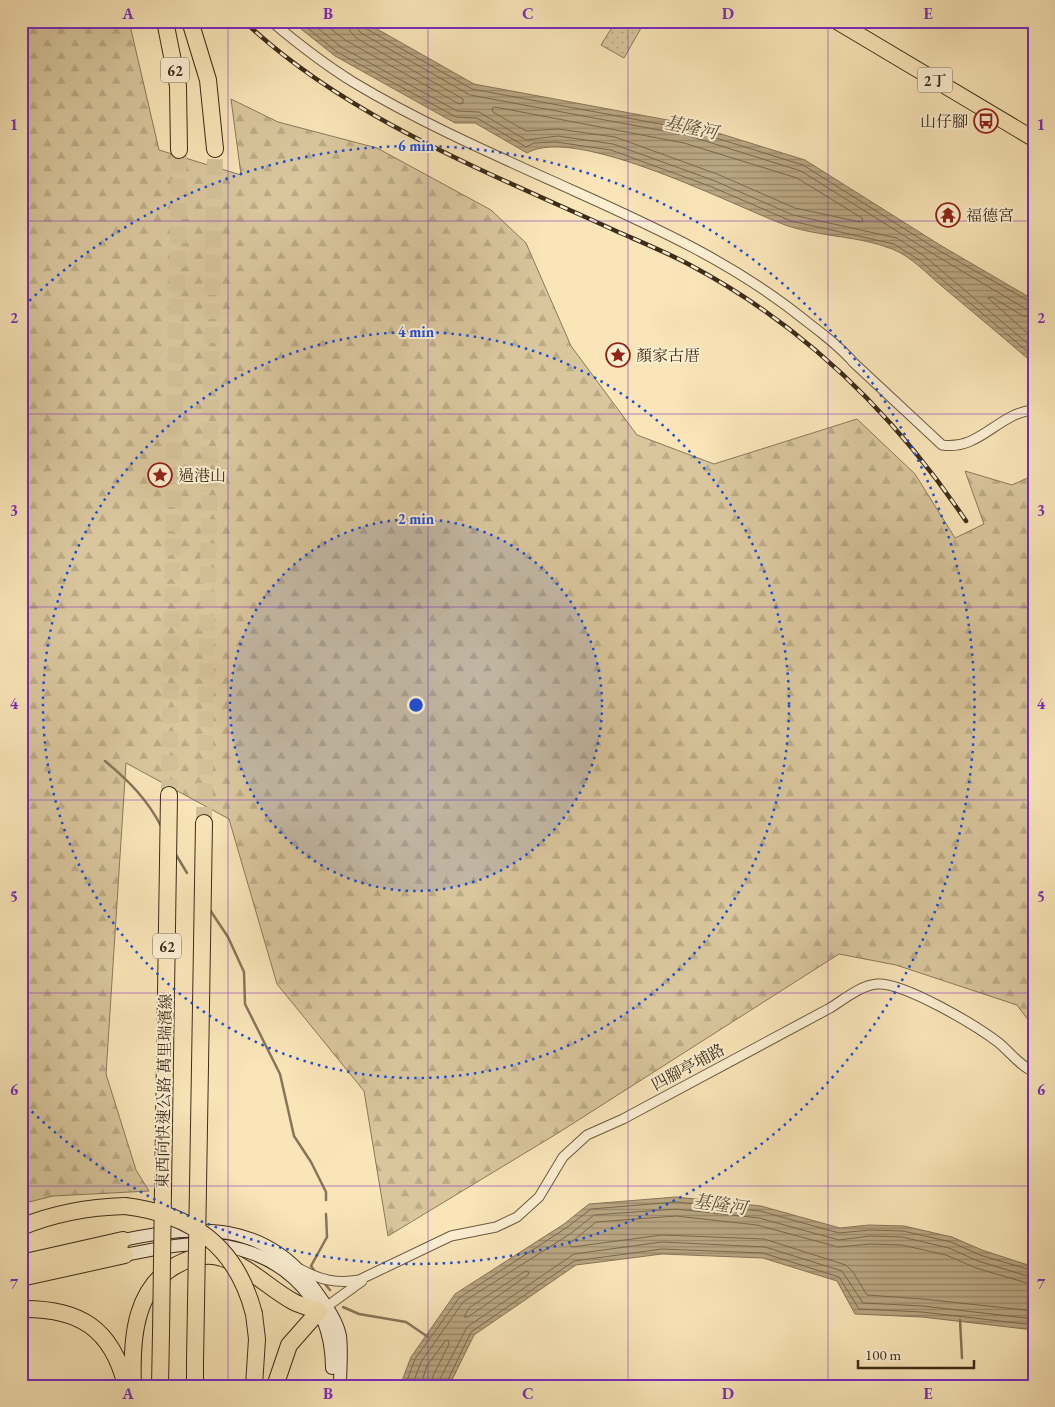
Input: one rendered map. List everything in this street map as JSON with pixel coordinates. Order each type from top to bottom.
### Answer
[{"type":"highway","name":"62","points":[[165,21],[176,72],[179,150]]},
{"type":"highway","name":"62","points":[[190,21],[206,72],[215,150]]},
{"type":"highway","name":"東西向快速公路 萬里瑞濱線","points":[[160,1386],[169,796]]},
{"type":"highway","name":"62","points":[[195,1386],[204,823]]},
{"type":"highway","points":[[21,1227],[62,1213],[98,1206],[125,1206],[149,1209],[178,1218],[206,1236],[221,1249],[236,1268],[248,1291],[254,1314],[256,1339],[254,1386]]},
{"type":"highway","points":[[21,1262],[124,1247]]},
{"type":"highway","points":[[21,1278],[124,1247]]},
{"type":"highway","points":[[132,1386],[134,1332],[138,1312],[144,1297],[166,1272],[192,1258],[222,1258],[248,1269],[293,1301],[323,1309]]},
{"type":"highway","points":[[21,1309],[64,1312],[92,1326],[106,1340],[116,1355],[126,1386]]},
{"type":"highway","points":[[275,1386],[289,1345],[303,1327],[323,1309]]},
{"type":"main road","name":"2丁","points":[[836,21],[1034,139]]},
{"type":"street","points":[[271,21],[304,48],[360,86],[511,162],[652,226],[741,274],[789,306],[842,349],[854,363],[942,444],[955,447],[966,444],[1014,416],[1025,411],[1034,410]]},
{"type":"street","name":"四腳亭埔路","points":[[370,1275],[451,1236],[496,1227],[516,1217],[538,1197],[564,1157],[587,1135],[640,1110],[860,990],[876,984],[908,992],[943,1008],[999,1044],[1026,1069],[1034,1072]]},
{"type":"street","points":[[124,1247],[176,1231],[220,1231],[246,1237],[274,1250],[300,1269],[315,1277],[336,1282],[359,1280],[370,1275]]},
{"type":"street","points":[[124,1247],[201,1244],[242,1249],[277,1265],[296,1279],[323,1309],[332,1356],[332,1386]]},
{"type":"street","points":[[300,1269],[340,1335],[340,1386]]},
{"type":"street","points":[[323,1309],[370,1275]]},
{"type":"green space","points":[[21,21],[129,21],[159,150],[241,175],[231,99],[278,122],[377,148],[491,210],[526,243],[571,346],[637,435],[714,464],[857,419],[915,474],[955,538],[984,524],[965,471],[1012,485],[1034,475],[1034,1028],[1017,1005],[896,965],[839,954],[558,1133],[388,1236],[364,1091],[277,984],[229,819],[126,763],[106,1074],[136,1170],[149,1191],[53,1196],[21,1204]]},
{"type":"green space","points":[[616,21],[645,21],[624,58],[601,45]]},
{"type":"water","name":"基隆河","points":[[291,21],[363,21],[474,84],[689,124],[805,160],[940,245],[1034,300],[1034,364],[919,266],[899,252],[867,241],[801,230],[788,226],[695,187],[618,158],[581,150],[550,147],[527,153],[475,123],[455,123],[335,56]]},
{"type":"water","name":"基隆河","points":[[676,1197],[761,1206],[840,1228],[869,1225],[904,1226],[952,1237],[982,1250],[1034,1267],[1034,1330],[922,1317],[855,1314],[837,1281],[763,1258],[662,1254],[576,1265],[474,1335],[449,1386],[400,1386],[411,1357],[455,1294],[564,1224],[589,1204]]},
{"type":"waterway","points":[[105,761],[137,791],[151,809],[162,828]]},
{"type":"waterway","points":[[175,853],[187,873]]},
{"type":"waterway","points":[[210,910],[228,937],[244,972],[245,1004],[280,1074],[294,1136],[311,1162],[326,1192],[326,1200]]},
{"type":"waterway","points":[[317,1274],[311,1266],[327,1237],[326,1214]]},
{"type":"waterway","points":[[325,1284],[330,1290]]},
{"type":"waterway","points":[[343,1307],[359,1314],[406,1322],[428,1337]]},
{"type":"waterway","points":[[960,1320],[962,1358]]},
{"type":"tunnel","points":[[204,823],[215,149]]},
{"type":"tunnel","points":[[169,795],[179,150]]},
{"type":"railway","points":[[244,21],[284,55],[327,87],[373,115],[470,165],[681,260],[771,315],[808,344],[877,409],[909,445],[966,521]]},
{"type":"place","name":"山仔腳","points":[[986,121]]},
{"type":"place","name":"福德宮","points":[[948,215]]},
{"type":"place","name":"顏家古厝","points":[[618,355]]},
{"type":"place","name":"過港山","points":[[160,475]]}]
